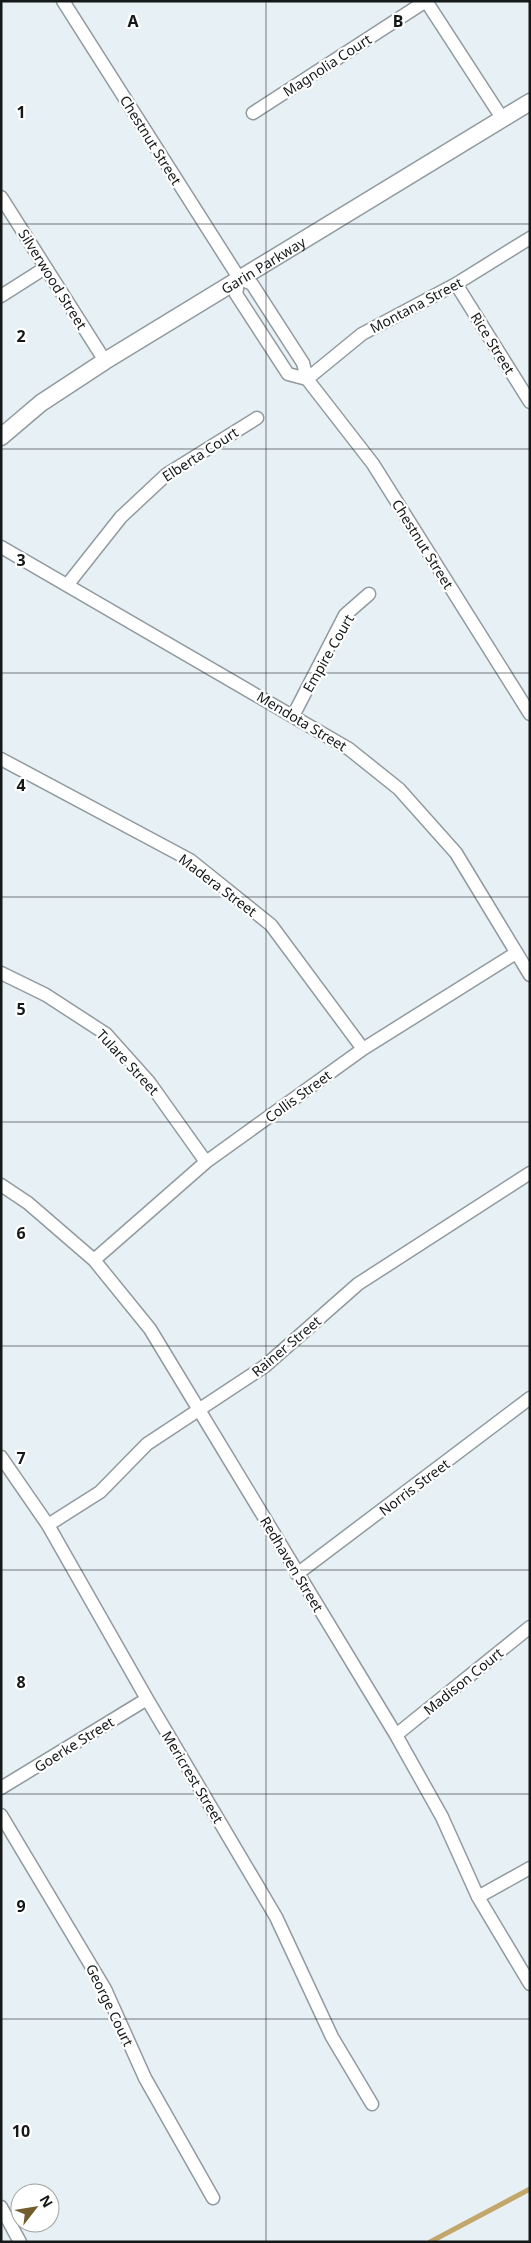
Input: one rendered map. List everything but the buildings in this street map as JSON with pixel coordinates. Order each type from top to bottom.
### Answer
[{"type":"street","name":"Chestnut Street","points":[[63,1],[239,278],[252,284],[303,363],[307,379],[374,464],[530,714]]},
{"type":"street","name":"Magnolia Court","points":[[253,113],[426,1]]},
{"type":"street","points":[[426,1],[502,118]]},
{"type":"street","name":"Garin Parkway","points":[[1,437],[41,403],[104,361],[530,102]]},
{"type":"street","name":"Silverwood Street","points":[[1,197],[104,361]]},
{"type":"street","name":"Montana Street","points":[[307,379],[362,334],[456,284],[530,238]]},
{"type":"street","points":[[1,296],[45,268]]},
{"type":"street","name":"Chestnut Street","points":[[239,278],[236,294],[288,374],[307,379]]},
{"type":"street","name":"Rice Street","points":[[456,284],[530,402]]},
{"type":"street","name":"Elberta Court","points":[[68,584],[121,516],[167,474],[257,418]]},
{"type":"street","name":"Mendota Street","points":[[1,547],[68,584],[349,749],[399,789],[456,853],[530,975]]},
{"type":"street","name":"Empire Court","points":[[292,716],[345,615],[369,594]]},
{"type":"street","name":"Madera Street","points":[[1,759],[190,860],[264,919],[271,925],[315,982],[363,1049]]},
{"type":"street","name":"Collis Street","points":[[94,1260],[206,1162],[363,1049],[516,953]]},
{"type":"street","name":"Tulare Street","points":[[1,973],[46,995],[106,1034],[149,1082],[206,1162]]},
{"type":"street","name":"Rainer Street","points":[[48,1525],[100,1492],[147,1444],[265,1366],[358,1284],[530,1173]]},
{"type":"street","name":"Redhaven Street","points":[[1,1185],[28,1203],[94,1260],[150,1329],[396,1735],[442,1818],[478,1897],[530,1984]]},
{"type":"street","name":"Norris Street","points":[[297,1574],[530,1398]]},
{"type":"street","name":"Mericrest Street","points":[[1,1456],[48,1525],[146,1699],[276,1917],[332,2037],[372,2104]]},
{"type":"street","name":"Madison Court","points":[[396,1735],[530,1627]]},
{"type":"street","name":"Goerke Street","points":[[1,1788],[146,1699]]},
{"type":"street","name":"George Court","points":[[1,1815],[105,1989],[145,2078],[213,2198]]},
{"type":"street","points":[[478,1897],[530,1868]]},
{"type":"street","points":[[1,2207],[20,2242]]},
{"type":"waterway","points":[[430,2242],[530,2189]]}]
